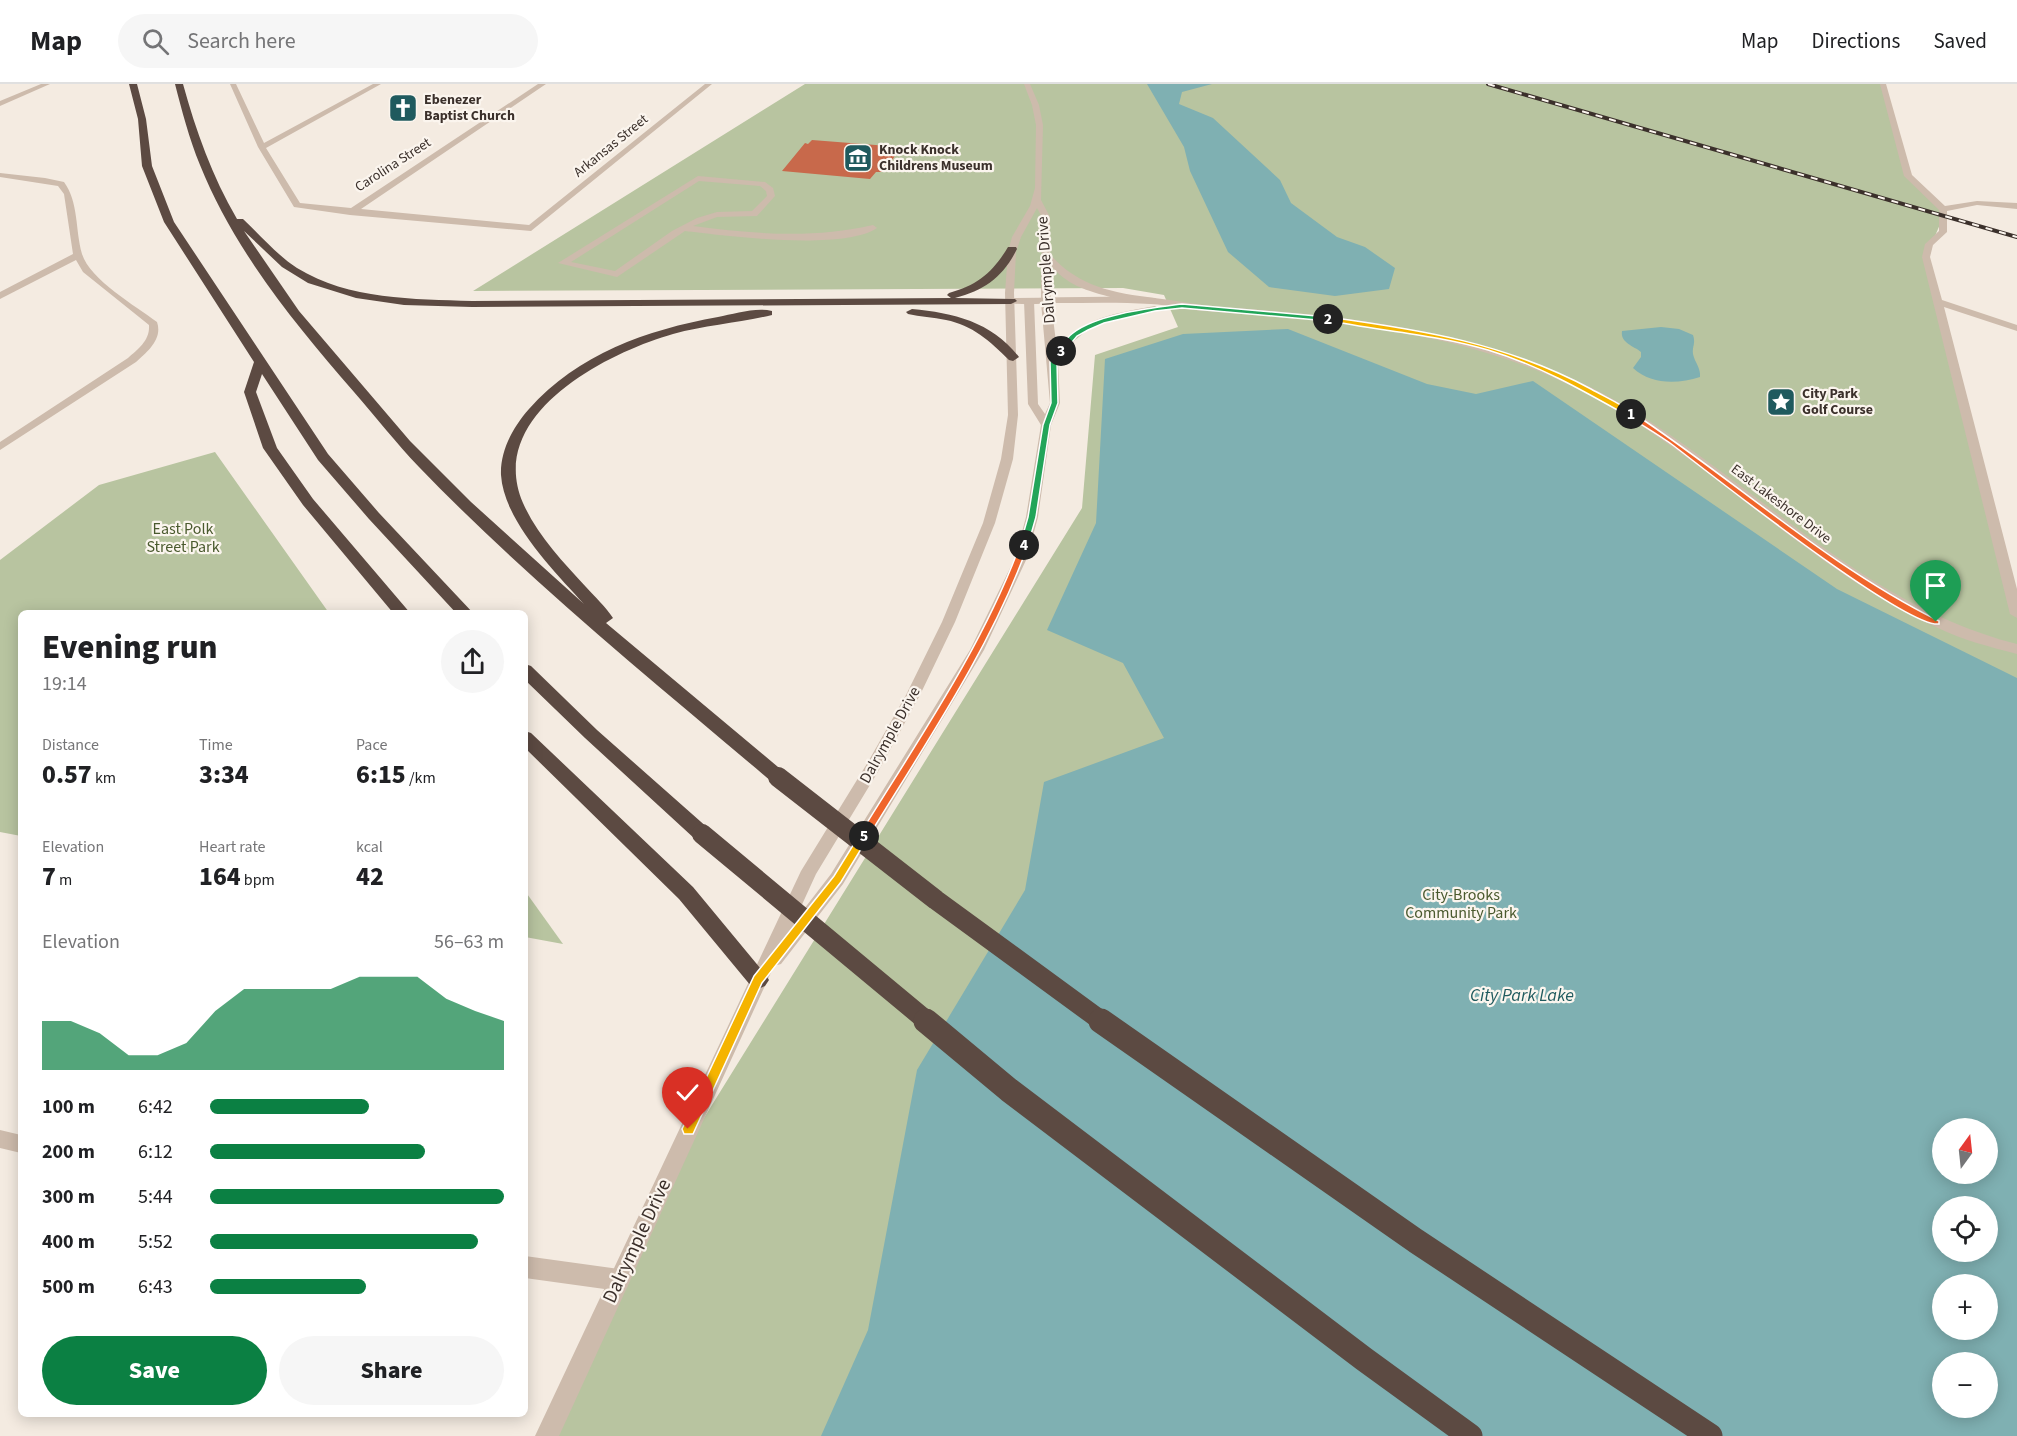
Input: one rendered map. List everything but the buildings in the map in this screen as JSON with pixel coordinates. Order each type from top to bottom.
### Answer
[{"type":"highway","points":[[133,84],[142,119],[147,166],[169,222],[323,456],[374,516],[462,610]]},
{"type":"highway","points":[[179,84],[186,118],[224,205],[258,263],[303,325],[415,454],[487,524],[644,666],[778,777],[939,902],[1156,1060],[1501,1299],[1710,1436]]},
{"type":"highway","points":[[224,205],[296,272],[337,289],[382,298],[472,304],[909,302],[1011,305]]},
{"type":"highway","points":[[909,302],[958,294],[983,285],[998,273],[1012,249]]},
{"type":"highway","points":[[644,666],[549,554],[521,515],[513,498],[507,473],[508,460],[523,425],[541,402],[578,373],[615,352],[656,335],[722,319],[769,312],[1011,305]]},
{"type":"highway","points":[[892,310],[945,315],[966,321],[994,337],[1013,357]]},
{"type":"highway","points":[[260,361],[250,392],[270,448],[308,502],[400,610]]},
{"type":"highway","points":[[528,673],[591,734],[702,834],[1018,1096],[1364,1359],[1470,1436]]},
{"type":"highway","points":[[528,740],[686,893],[758,980]]},
{"type":"street","points":[[0,104],[47,84]]},
{"type":"street","points":[[233,84],[262,147],[297,205],[350,212]]},
{"type":"street","points":[[262,147],[378,84]]},
{"type":"street","name":"Carolina Street","points":[[350,212],[543,84]]},
{"type":"street","name":"Arkansas Street","points":[[350,212],[531,228],[709,84]]},
{"type":"street","name":"Dalrymple Drive","points":[[547,1436],[809,870],[853,802],[927,669],[975,561],[993,513],[1004,471],[1013,415],[1012,249],[1018,232],[1037,200],[1041,131],[1038,112],[1027,84]]},
{"type":"street","points":[[1883,84],[1908,176],[1943,209],[1943,232],[1929,244],[1926,257],[2017,614]]},
{"type":"street","points":[[0,175],[45,180],[63,187],[68,194],[78,255],[86,270],[154,324],[155,331],[151,342],[119,369],[0,447]]},
{"type":"street","points":[[0,186],[18,177]]},
{"type":"street","points":[[754,214],[713,215],[685,228],[617,274],[563,263],[698,178],[755,183],[766,187],[771,195],[754,214],[755,237]]},
{"type":"street","name":"Dalrymple Drive","points":[[758,980],[837,879],[977,650],[1021,558],[1032,517],[1046,425],[1055,403],[1047,305],[1046,216],[1037,200]]},
{"type":"street","points":[[1943,209],[1977,203],[2017,206]]},
{"type":"street","points":[[685,228],[755,237],[838,236],[873,228]]},
{"type":"street","points":[[1045,253],[1057,270],[1082,285],[1155,305]]},
{"type":"street","points":[[0,296],[78,255]]},
{"type":"street","points":[[1937,302],[2017,328]]},
{"type":"street","name":"East Lakeshore Drive","points":[[1011,305],[1182,306],[1304,316],[1419,332],[1490,348],[1552,371],[1601,396],[1673,442],[1805,542],[1879,591],[1936,622],[1981,640],[2017,649]]},
{"type":"street","points":[[1029,305],[1033,404],[1046,425]]},
{"type":"street","points":[[1053,362],[1074,334],[1102,322],[1155,305]]},
{"type":"street","points":[[528,1267],[619,1280]]},
{"type":"green space","name":"City Park Lake","points":[[805,84],[1883,84],[1908,176],[1943,209],[1944,215],[1926,257],[2017,614],[2017,1436],[547,1436],[663,1184],[1082,508],[1095,355],[1178,327],[1164,295],[1123,288],[473,291]]},
{"type":"green space","name":"East Polk Street Park","points":[[215,452],[327,610],[18,610],[18,835],[0,832],[0,560],[99,485]]},
{"type":"green space","points":[[528,895],[563,944],[528,938]]},
{"type":"water","points":[[1147,84],[1212,84],[1182,92],[1179,104],[1213,118],[1280,180],[1291,203],[1337,237],[1365,247],[1395,268],[1389,289],[1335,296],[1269,287],[1228,252],[1190,171],[1184,147]]},
{"type":"water","points":[[1661,327],[1679,329],[1693,335],[1693,354],[1700,377],[1665,382],[1648,378],[1633,368],[1641,357],[1641,352],[1623,339],[1622,331]]},
{"type":"water","name":"City Park Lake","points":[[1288,329],[1427,384],[1476,394],[1533,381],[1837,589],[2017,678],[2017,1436],[821,1436],[868,1330],[917,1070],[1025,890],[1044,782],[1164,738],[1123,663],[1047,630],[1096,523],[1105,359],[1183,334]]},
{"type":"railway","points":[[1488,84],[2017,237]]},
{"type":"place","name":"Ebenezer Baptist Church","points":[[403,108]]},
{"type":"place","name":"Knock Knock Childrens Museum","points":[[858,158]]},
{"type":"place","name":"City Park Golf Course","points":[[1781,402]]},
{"type":"route","points":[[688,1129],[758,980],[837,879],[977,650],[995,616],[1021,558],[1032,517],[1046,425],[1055,403],[1053,362],[1074,334],[1086,328],[1155,309],[1173,309],[1182,306],[1304,316],[1390,327],[1439,335],[1490,348],[1552,371],[1628,412],[1673,442],[1839,567],[1906,608],[1936,622]]},
{"type":"park label","name":"City-Brooks Community Park","points":[[1461,904]]}]
